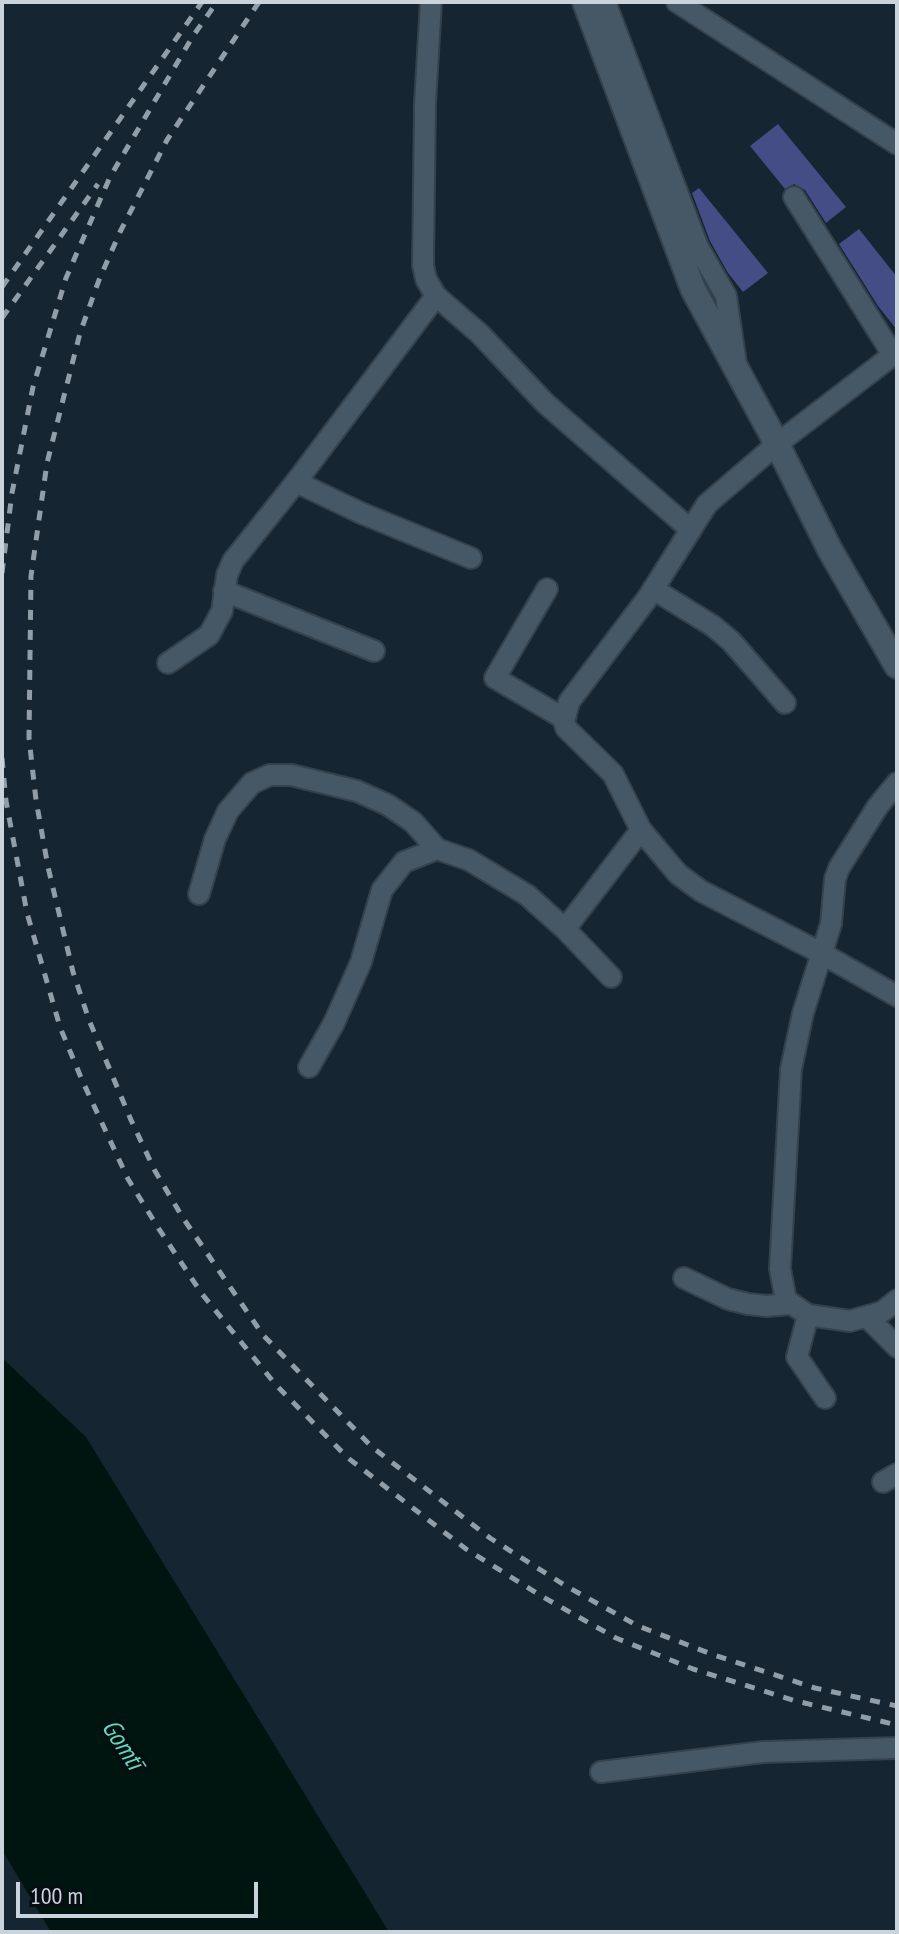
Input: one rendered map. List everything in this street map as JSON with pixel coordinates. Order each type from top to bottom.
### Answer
[{"type":"street","points":[[431,2],[425,104],[423,265],[426,279],[436,296],[480,334],[545,403],[691,530]]},
{"type":"street","points":[[585,2],[693,289],[830,550],[895,655]]},
{"type":"street","points":[[605,2],[698,247],[726,296],[737,357],[736,368]]},
{"type":"street","points":[[677,2],[897,144]]},
{"type":"street","points":[[564,722],[569,702],[653,589],[707,504],[777,444],[895,354],[794,197]]},
{"type":"street","points":[[168,663],[209,635],[222,611],[233,561],[436,296]]},
{"type":"street","points":[[296,482],[361,513],[471,558]]},
{"type":"street","points":[[547,589],[495,678],[563,718],[566,728],[613,774],[641,830],[678,874],[701,891],[897,996]]},
{"type":"street","points":[[653,589],[713,626],[731,641],[785,703]]},
{"type":"street","points":[[224,591],[374,651]]},
{"type":"street","points":[[199,894],[215,839],[228,811],[252,783],[270,775],[291,775],[357,791],[388,805],[413,822],[437,849],[469,860],[527,895],[611,977]]},
{"type":"street","points":[[897,783],[885,794],[835,879],[831,924],[791,1069],[780,1269],[783,1293],[789,1304],[808,1315],[850,1321],[868,1318],[897,1300]]},
{"type":"street","points":[[565,929],[641,830]]},
{"type":"street","points":[[309,1067],[334,1023],[361,962],[382,890],[404,862],[437,849]]},
{"type":"street","points":[[684,1278],[728,1299],[748,1304],[789,1304]]},
{"type":"street","points":[[808,1315],[797,1357],[825,1398]]},
{"type":"street","points":[[868,1318],[897,1347]]},
{"type":"street","points":[[601,1772],[763,1752],[897,1748]]},
{"type":"water","name":"Gomtī","points":[[2,1358],[86,1437],[389,1932],[51,1932],[2,1850]]},
{"type":"building","points":[[778,124],[846,207],[826,223],[805,190],[794,184],[785,189],[750,146]]},
{"type":"building","points":[[699,188],[768,273],[743,292],[710,241],[692,193]]},
{"type":"building","points":[[859,229],[897,277],[897,330],[839,244]]},
{"type":"railway","points":[[2,287],[202,2]]},
{"type":"railway","points":[[2,573],[12,493],[33,387],[66,278],[110,177],[193,36],[217,2]]},
{"type":"railway","points":[[259,2],[167,140],[120,232],[80,333],[47,463],[31,576],[29,738],[48,867],[73,972],[89,1020],[155,1171],[183,1218],[263,1335],[372,1447],[490,1538],[566,1586],[638,1626],[815,1688],[897,1706]]},
{"type":"railway","points":[[2,318],[98,184]]},
{"type":"railway","points":[[2,758],[6,801],[27,913],[60,1027],[82,1080],[128,1179],[157,1226],[202,1294],[276,1385],[348,1458],[466,1549],[616,1638],[693,1669],[796,1701],[897,1725]]}]
